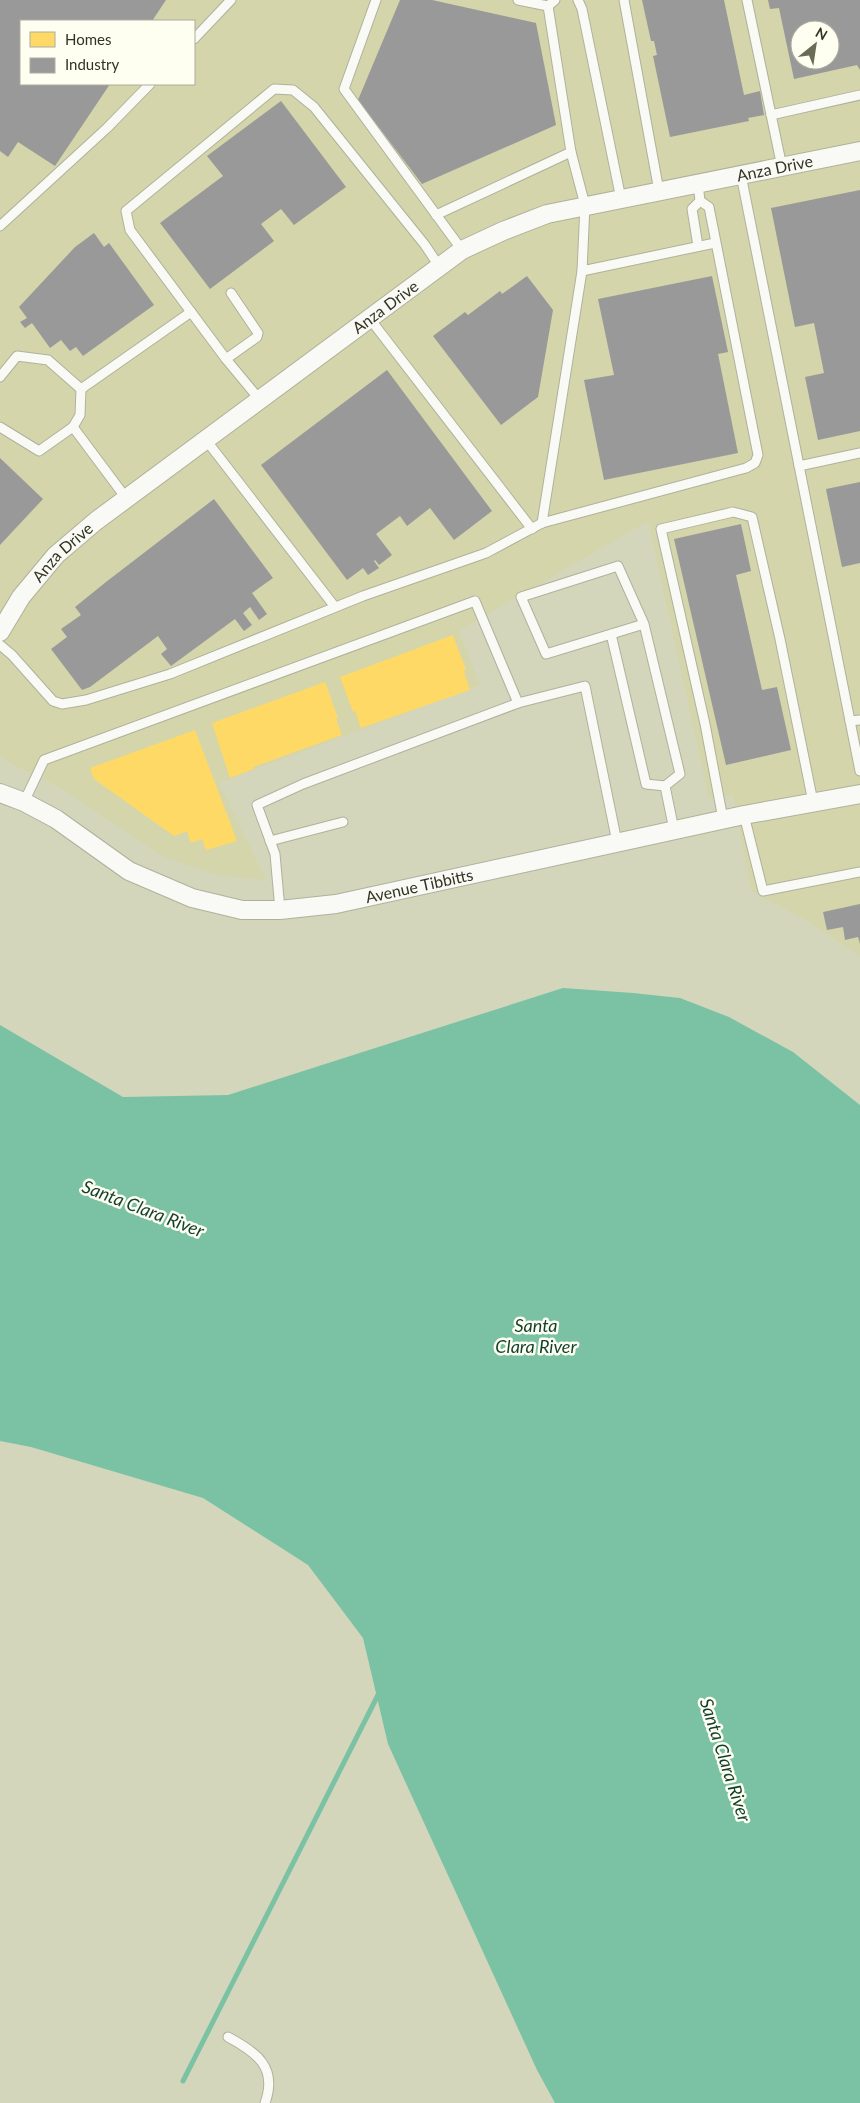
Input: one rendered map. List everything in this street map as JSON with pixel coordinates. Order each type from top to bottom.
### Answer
[{"type":"street","name":"Anza Drive","points":[[0,632],[20,597],[56,556],[126,498],[462,250],[503,230],[546,214],[659,191],[699,193],[741,175],[860,151]]},
{"type":"street","name":"Avenue Tibbitts","points":[[0,793],[24,802],[56,819],[129,871],[183,894],[242,910],[280,910],[336,904],[723,819],[860,794]]},
{"type":"lane","points":[[195,38],[231,0]]},
{"type":"lane","points":[[376,0],[344,89],[462,250]]},
{"type":"lane","points":[[518,0],[552,3],[571,152],[584,205],[582,271],[542,523]]},
{"type":"lane","points":[[578,0],[582,10],[621,199]]},
{"type":"lane","points":[[624,0],[659,191]]},
{"type":"lane","points":[[746,0],[782,167]]},
{"type":"lane","points":[[0,226],[108,128],[149,85]]},
{"type":"lane","points":[[260,400],[226,359],[130,230],[126,211],[274,89],[294,90],[314,107],[425,245],[439,266]]},
{"type":"lane","points":[[771,115],[860,95]]},
{"type":"lane","points":[[436,215],[571,152]]},
{"type":"lane","points":[[741,175],[860,771]]},
{"type":"lane","points":[[0,645],[12,655],[54,701],[62,704],[86,700],[170,674],[335,607],[486,553],[542,523],[746,468],[755,463],[758,455],[709,207],[699,193]]},
{"type":"lane","points":[[698,246],[692,209],[699,193]]},
{"type":"lane","points":[[582,271],[715,242]]},
{"type":"lane","points":[[226,359],[257,337],[258,332],[231,293]]},
{"type":"lane","points":[[81,389],[191,312]]},
{"type":"lane","points":[[370,319],[532,529]]},
{"type":"lane","points":[[0,377],[16,356],[48,360],[81,389]]},
{"type":"lane","points":[[0,427],[39,451],[73,427],[80,415],[81,389]]},
{"type":"lane","points":[[73,427],[126,498]]},
{"type":"lane","points":[[206,440],[335,607]]},
{"type":"lane","points":[[799,466],[860,454]]},
{"type":"lane","points":[[723,819],[705,724],[661,528],[733,512],[752,516],[813,802]]},
{"type":"lane","points":[[611,634],[646,784],[665,786],[680,774],[644,624],[618,566],[521,597],[546,654],[611,634],[644,624]]},
{"type":"lane","points":[[24,802],[44,760],[475,600],[518,703]]},
{"type":"lane","points":[[280,910],[275,854],[257,805],[303,784],[518,703],[585,686],[617,842]]},
{"type":"lane","points":[[850,722],[860,720]]},
{"type":"lane","points":[[665,786],[674,830]]},
{"type":"lane","points":[[744,815],[763,891],[860,872]]},
{"type":"lane","points":[[270,841],[343,822]]},
{"type":"lane","points":[[228,2037],[257,2055],[265,2065],[269,2086],[265,2103]]},
{"type":"shaded area","points":[[0,0],[860,0],[860,956],[806,920],[751,891],[733,795],[709,798],[648,521],[459,631],[480,685],[219,783],[266,880],[216,875],[164,857],[54,784],[11,764],[0,755]]},
{"type":"water","name":"Santa Clara River","points":[[563,988],[680,998],[729,1017],[793,1052],[860,1105],[860,2103],[555,2103],[537,2070],[388,1744],[363,1638],[308,1565],[203,1498],[31,1447],[0,1441],[0,1025],[123,1097],[228,1095]]},
{"type":"building: Homes","points":[[453,635],[466,670],[464,671],[470,690],[361,728],[340,677]]},
{"type":"building: Homes","points":[[325,682],[342,735],[253,767],[254,769],[230,778],[212,723]]},
{"type":"building: Homes","points":[[195,730],[237,841],[206,850],[202,839],[191,843],[187,831],[174,836],[94,779],[90,768]]},
{"type":"building: Industry","points":[[0,0],[166,0],[153,20],[20,20],[20,85],[109,85],[55,166],[18,142],[8,157],[0,151]]},
{"type":"building: Industry","points":[[400,0],[432,0],[536,23],[556,125],[422,184],[358,100]]},
{"type":"building: Industry","points":[[642,0],[724,0],[744,95],[760,91],[764,115],[748,118],[749,121],[670,137],[653,56],[657,55],[654,41],[651,41]]},
{"type":"building: Industry","points":[[768,0],[860,0],[860,70],[857,65],[840,69],[840,20],[790,20],[790,60],[779,8],[770,9]]},
{"type":"building: Industry","points":[[792,70],[834,70],[794,79]]},
{"type":"building: Industry","points":[[281,101],[346,187],[294,225],[281,209],[261,224],[274,241],[210,289],[160,223],[223,176],[207,156]]},
{"type":"building: Industry","points":[[860,190],[860,431],[818,440],[805,377],[824,373],[814,323],[795,327],[771,208]]},
{"type":"building: Industry","points":[[94,233],[104,247],[109,243],[154,305],[83,356],[76,347],[70,351],[61,340],[50,348],[32,323],[25,328],[20,322],[27,318],[19,307],[75,247]]},
{"type":"building: Industry","points":[[527,276],[553,310],[538,397],[501,425],[433,336],[465,312],[468,315],[500,291],[502,294]]},
{"type":"building: Industry","points":[[712,276],[728,352],[718,354],[738,453],[604,480],[584,380],[614,375],[598,299]]},
{"type":"building: Industry","points":[[387,370],[492,511],[454,540],[430,508],[407,526],[400,516],[376,534],[392,555],[379,565],[375,560],[379,568],[368,575],[363,568],[347,580],[261,465]]},
{"type":"building: Industry","points":[[0,458],[43,499],[0,545]]},
{"type":"building: Industry","points":[[860,482],[860,563],[842,567],[826,489]]},
{"type":"building: Industry","points":[[214,499],[273,578],[252,593],[267,614],[259,620],[250,607],[243,613],[252,625],[244,631],[235,619],[171,666],[161,654],[167,649],[158,636],[90,687],[82,690],[51,649],[67,637],[61,629],[81,615],[75,607]]},
{"type":"building: Industry","points":[[741,524],[751,571],[736,575],[762,690],[777,687],[791,750],[726,765],[674,539]]},
{"type":"building: Industry","points":[[860,904],[860,944],[858,937],[845,940],[843,927],[827,930],[823,912]]},
{"type":"waterway","points":[[183,2081],[380,1691]]}]
